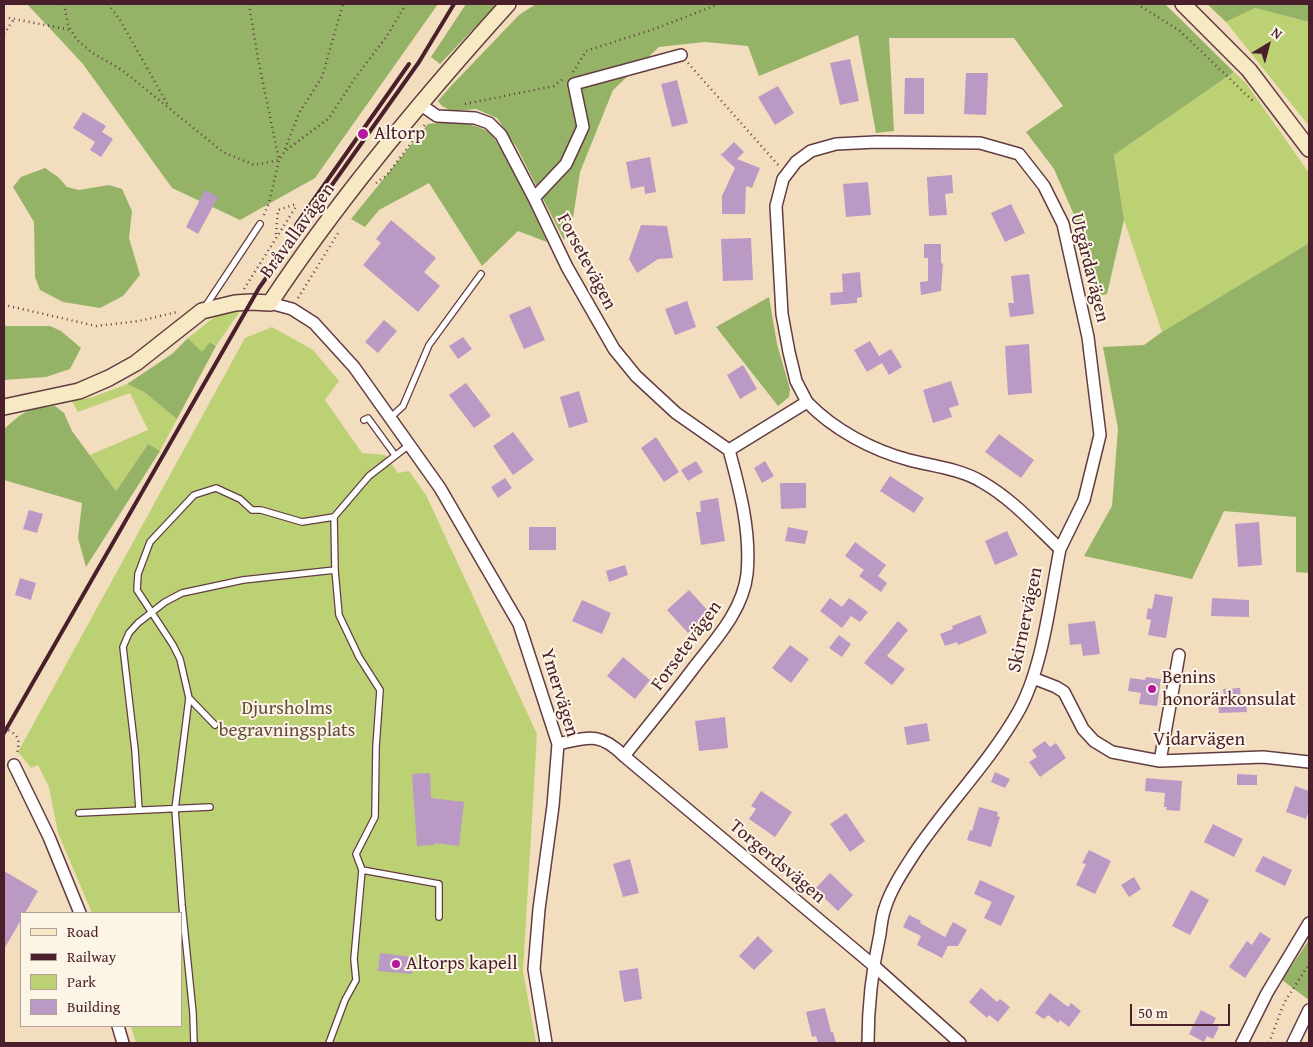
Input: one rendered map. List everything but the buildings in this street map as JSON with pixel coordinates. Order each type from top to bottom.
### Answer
[{"type":"street","name":"Bråvallavägen","points":[[4,407],[79,391],[110,378],[136,363],[200,313],[235,303],[270,303],[320,231],[427,109],[508,4]]},
{"type":"street","points":[[1183,4],[1249,70],[1309,150]]},
{"type":"street","points":[[534,198],[566,164],[583,127],[571,78],[681,55]]},
{"type":"street","name":"Forsetevägen","points":[[427,109],[437,116],[475,118],[489,123],[495,128],[507,146],[534,198],[567,268],[614,349],[636,376],[676,413],[728,450],[746,521],[747,574],[743,591],[736,609],[720,633],[624,756]]},
{"type":"street","name":"Utgårdavägen","points":[[808,402],[796,381],[782,314],[776,206],[783,180],[796,162],[811,151],[836,144],[876,142],[980,143],[1019,154],[1044,186],[1063,224],[1088,337],[1100,435],[1084,500],[1060,549]]},
{"type":"street","name":"Ymervägen","points":[[270,303],[292,310],[314,323],[354,367],[440,488],[519,624],[558,744],[553,806],[539,909],[534,969],[546,1043]]},
{"type":"street","points":[[728,450],[808,402]]},
{"type":"street","name":"Skirnervägen","points":[[808,402],[819,414],[840,429],[874,447],[908,460],[945,468],[981,481],[1014,504],[1060,549],[1033,678],[1018,713],[1005,733],[927,835],[903,871],[885,908],[873,965],[868,1043]]},
{"type":"street","points":[[1160,760],[1179,655]]},
{"type":"street","name":"Vidarvägen","points":[[1033,678],[1064,692],[1083,729],[1094,741],[1112,752],[1160,760],[1263,758],[1309,762]]},
{"type":"street","name":"Torgerdsvägen","points":[[558,744],[586,737],[600,739],[612,744],[873,965],[960,1043]]},
{"type":"street","points":[[14,765],[49,836],[80,912]]},
{"type":"street","points":[[1242,1043],[1268,993],[1309,923]]},
{"type":"street","points":[[1293,1043],[1309,1010]]},
{"type":"street","points":[[118,1027],[123,1043]]},
{"type":"lane","points":[[200,313],[260,224]]},
{"type":"lane","points":[[390,418],[403,406],[429,345],[481,274]]},
{"type":"lane","points":[[364,420],[368,418],[395,454]]},
{"type":"lane","points":[[194,1043],[175,809],[189,698],[180,660],[173,644],[137,590],[138,574],[150,542],[194,495],[216,488],[240,499],[252,510],[261,510],[302,522],[334,517],[369,476],[409,444]]},
{"type":"lane","points":[[329,1043],[345,1000],[356,980],[354,959],[362,870],[356,854],[375,817],[376,747],[380,690],[359,657],[339,615],[335,570],[334,517]]},
{"type":"lane","points":[[139,810],[135,750],[123,647],[129,633],[151,611],[182,593],[243,580],[335,570]]},
{"type":"lane","points":[[189,698],[215,725]]},
{"type":"lane","points":[[79,813],[210,807]]},
{"type":"lane","points":[[362,870],[439,884],[439,917]]},
{"type":"path","points":[[64,4],[68,25],[77,40],[92,52],[122,70],[223,152],[254,165],[279,160]]},
{"type":"path","points":[[108,4],[120,20],[170,108]]},
{"type":"path","points":[[249,4],[256,49],[279,160]]},
{"type":"path","points":[[260,224],[269,203],[279,160],[285,151],[299,113],[322,77],[343,4]]},
{"type":"path","points":[[285,151],[329,118],[406,4]]},
{"type":"path","points":[[457,105],[554,86],[571,78],[586,51],[657,28],[720,4]]},
{"type":"path","points":[[1137,4],[1180,31],[1258,106]]},
{"type":"path","points":[[4,17],[72,30]]},
{"type":"path","points":[[4,34],[14,19]]},
{"type":"path","points":[[681,55],[786,175]]},
{"type":"path","points":[[373,185],[387,175],[427,109]]},
{"type":"path","points":[[235,303],[296,205],[278,210],[276,236]]},
{"type":"path","points":[[292,310],[344,225]]},
{"type":"path","points":[[4,303],[9,306],[96,326],[140,320],[187,309],[200,313]]},
{"type":"path","points":[[5,729],[12,731],[19,742],[14,765]]},
{"type":"path","points":[[1269,1043],[1284,1002],[1309,964]]},
{"type":"green space","points":[[27,4],[438,4],[315,178],[240,220],[172,188],[83,64]]},
{"type":"green space","points":[[466,4],[497,4],[440,64],[431,57]]},
{"type":"green space","points":[[536,4],[1165,4],[1234,72],[1114,155],[1124,220],[1107,294],[1092,298],[1074,215],[1054,169],[1026,132],[1063,106],[1014,38],[889,38],[894,131],[876,133],[858,35],[759,76],[748,46],[705,42],[659,47],[613,90],[580,172],[573,218],[564,240],[517,148],[497,118],[476,109],[452,111],[442,106],[438,101],[519,15]]},
{"type":"green space","points":[[1207,4],[1309,4],[1309,22],[1255,8],[1226,22]]},
{"type":"green space","points":[[1255,8],[1309,22],[1309,126],[1226,22]]},
{"type":"green space","points":[[1234,72],[1246,83],[1309,173],[1309,243],[1162,332],[1124,220],[1114,155]]},
{"type":"green space","points":[[459,121],[490,132],[512,166],[547,242],[518,231],[482,266],[429,183],[379,210],[365,227],[351,219],[428,124]]},
{"type":"green space","points":[[45,168],[58,177],[67,187],[79,190],[109,185],[122,189],[132,211],[129,238],[140,275],[123,296],[100,308],[63,302],[40,290],[35,277],[34,222],[13,187],[21,177]]},
{"type":"green space","points":[[1309,243],[1309,573],[1296,572],[1296,517],[1224,511],[1192,579],[1084,556],[1112,506],[1118,429],[1103,347],[1144,345],[1162,332]]},
{"type":"green space","points":[[769,297],[777,344],[790,389],[789,397],[778,406],[716,327]]},
{"type":"green space","points":[[231,310],[240,311],[216,346],[210,342],[202,353],[188,338],[217,315]]},
{"type":"green space","points":[[4,324],[6,326],[50,326],[61,331],[81,348],[70,369],[46,377],[4,380]]},
{"type":"green space","name":"Djursholms begravningsplats","points":[[272,327],[313,350],[339,381],[325,400],[362,453],[385,455],[398,473],[409,471],[426,495],[537,734],[523,971],[536,1043],[136,1043],[131,1027],[182,1027],[182,912],[92,912],[58,833],[49,787],[38,765],[31,768],[18,752],[245,338]]},
{"type":"green space","points":[[188,338],[202,352],[210,342],[216,346],[177,419],[144,392],[127,384],[172,354]]},
{"type":"green space","points":[[127,384],[144,392],[177,419],[160,451],[147,445],[116,491],[90,455],[148,430],[130,393],[78,412],[72,401],[93,397]]},
{"type":"green space","points":[[55,406],[64,413],[72,431],[116,491],[148,444],[160,451],[86,567],[78,538],[82,503],[4,480],[4,429],[27,412],[38,408]]},
{"type":"green space","points":[[1309,940],[1309,1000],[1282,980]]},
{"type":"railway","points":[[4,733],[259,288],[419,62],[454,4]]},
{"type":"railway","points":[[296,225],[409,64]]},
{"type":"place","name":"Altorp","points":[[363,134]]},
{"type":"place","name":"Benins honorärkonsulat","points":[[1152,689]]},
{"type":"place","name":"Altorps kapell","points":[[396,964]]}]
